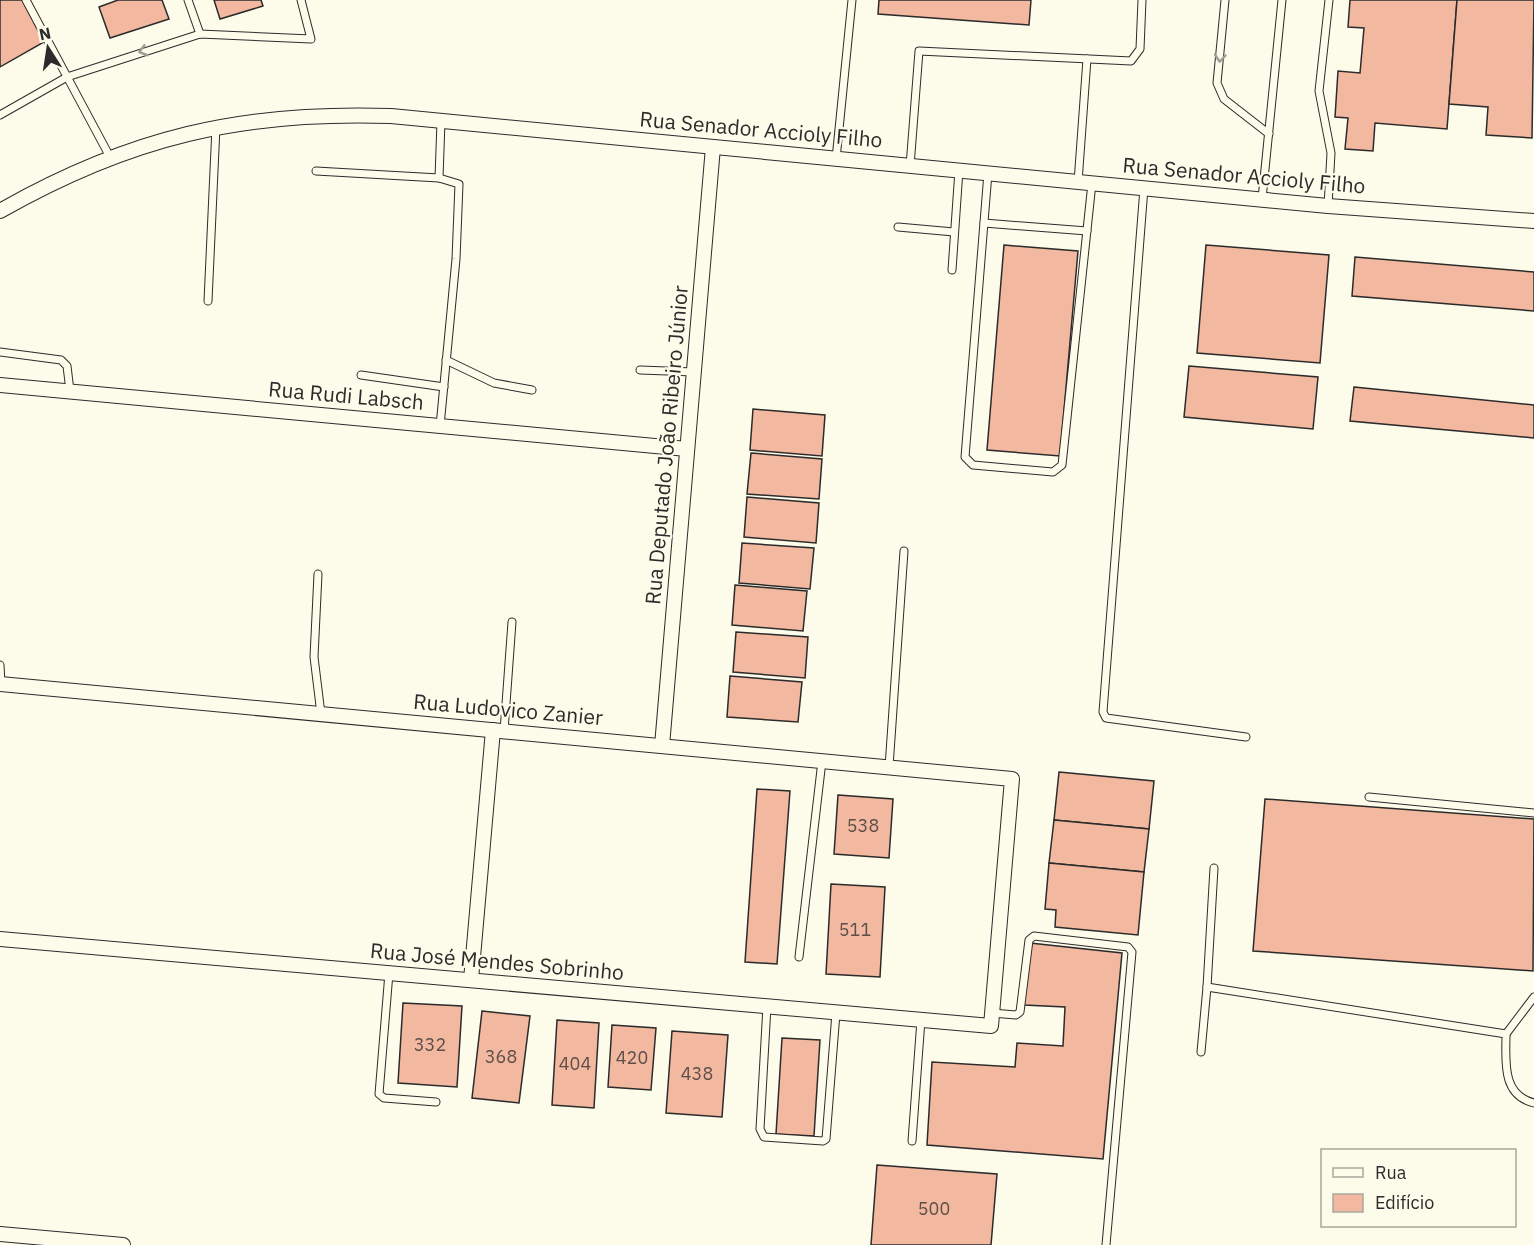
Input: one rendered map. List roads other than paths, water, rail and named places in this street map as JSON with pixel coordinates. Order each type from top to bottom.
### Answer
[{"type":"street","name":"Rua Senador Accioly Filho","points":[[0,212],[38,189],[110,157],[150,143],[216,126],[254,120],[347,115],[441,121],[1328,206],[1534,221]]},
{"type":"street","name":"Rua Deputado João Ribeiro Júnior","points":[[662,746],[713,147]]},
{"type":"street","name":"Rua Rudi Labsch","points":[[0,385],[687,449]]},
{"type":"street","name":"Rua Ludovico Zanier","points":[[1,684],[1012,779],[991,1019]]},
{"type":"street","points":[[471,980],[499,730]]},
{"type":"street","name":"Rua José Mendes Sobrinho","points":[[0,939],[921,1020],[991,1019]]},
{"type":"street","points":[[0,1234],[123,1245]]},
{"type":"lane","points":[[26,0],[110,157]]},
{"type":"lane","points":[[188,0],[200,34]]},
{"type":"lane","points":[[0,114],[67,77],[200,34],[311,39],[301,0]]},
{"type":"lane","points":[[836,159],[852,0]]},
{"type":"lane","points":[[910,166],[919,51],[1131,61],[1140,49],[1142,0]]},
{"type":"lane","points":[[1225,0],[1217,83],[1224,99],[1269,135]]},
{"type":"lane","points":[[1262,199],[1282,0]]},
{"type":"lane","points":[[1328,206],[1331,153],[1319,91],[1329,0]]},
{"type":"lane","points":[[988,173],[965,457],[973,465],[1053,472],[1062,465],[1087,231],[1085,182],[1087,59]]},
{"type":"lane","points":[[439,178],[441,121]]},
{"type":"lane","points":[[208,301],[216,126]]},
{"type":"lane","points":[[952,270],[959,170]]},
{"type":"lane","points":[[316,171],[439,178],[459,184],[456,259],[440,426]]},
{"type":"lane","points":[[1144,188],[1103,712],[1106,718],[1246,737]]},
{"type":"lane","points":[[984,223],[1087,231]]},
{"type":"lane","points":[[898,227],[954,232]]},
{"type":"lane","points":[[0,352],[61,360],[68,366],[70,391]]},
{"type":"lane","points":[[446,360],[494,383],[532,390]]},
{"type":"lane","points":[[640,370],[694,372]]},
{"type":"lane","points":[[361,375],[444,387]]},
{"type":"lane","points":[[889,767],[904,551]]},
{"type":"lane","points":[[318,574],[314,657],[321,714]]},
{"type":"lane","points":[[499,730],[512,622]]},
{"type":"lane","points":[[0,665],[1,684]]},
{"type":"lane","points":[[799,957],[822,761]]},
{"type":"lane","points":[[1369,797],[1534,813]]},
{"type":"lane","points":[[1201,1052],[1215,868]]},
{"type":"lane","points":[[991,1019],[1016,1015],[1020,1012],[1029,940],[1034,936],[1128,947],[1132,952],[1106,1245]]},
{"type":"lane","points":[[389,973],[379,1094],[384,1098],[436,1102]]},
{"type":"lane","points":[[1207,987],[1506,1034]]},
{"type":"lane","points":[[1534,997],[1506,1034],[1506,1076],[1514,1090],[1526,1101],[1534,1103]]},
{"type":"lane","points":[[767,1006],[760,1129],[764,1137],[823,1142],[826,1139],[836,1012]]},
{"type":"lane","points":[[912,1141],[921,1020]]}]
